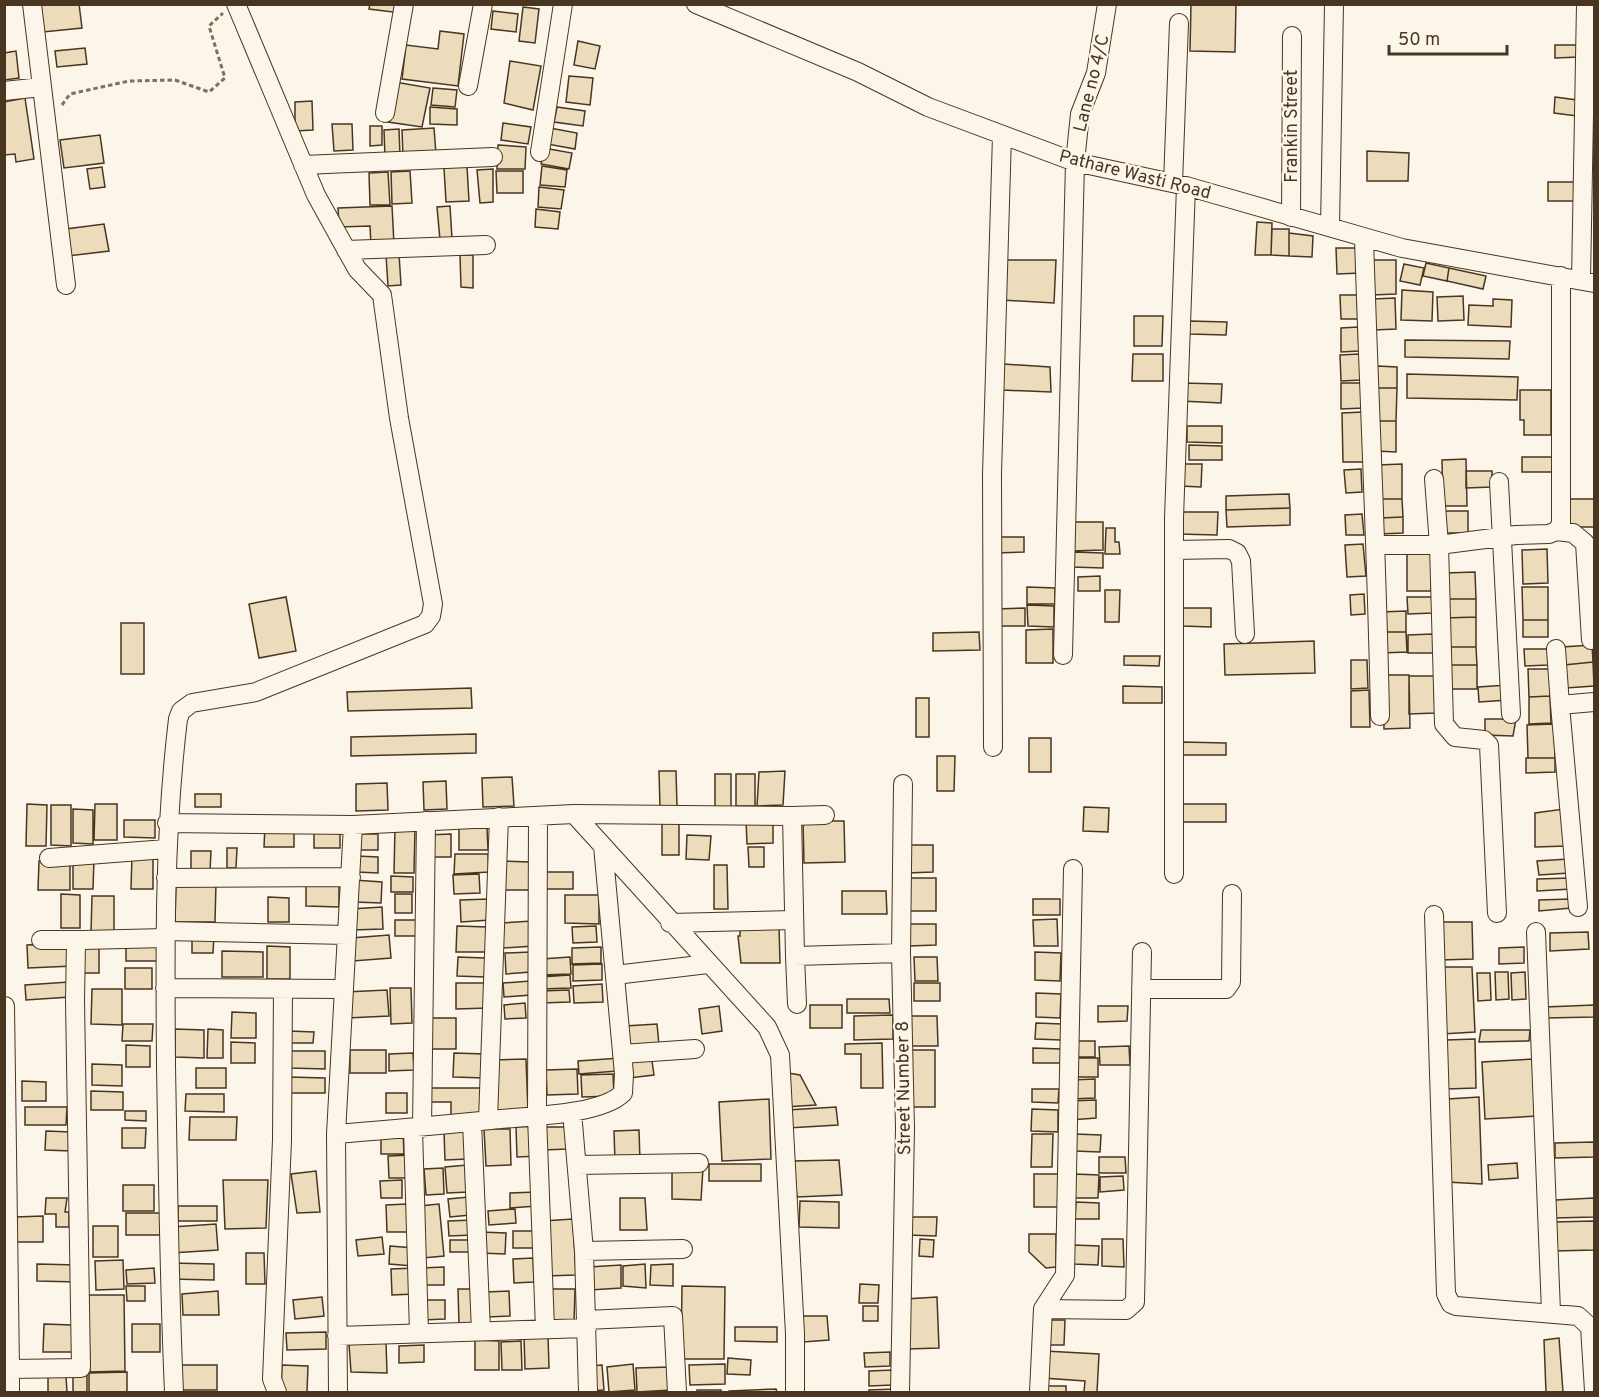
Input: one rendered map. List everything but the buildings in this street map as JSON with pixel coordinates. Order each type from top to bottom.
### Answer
[{"type":"street","points":[[32,4],[66,285]]},
{"type":"street","points":[[385,113],[404,4]]},
{"type":"street","points":[[468,86],[483,4]]},
{"type":"street","points":[[540,152],[563,4]]},
{"type":"street","name":"Pathare Wasti Road","points":[[696,4],[858,72],[928,107],[1075,162],[1180,184],[1364,239],[1588,282]]},
{"type":"street","name":"Lane no 4/C","points":[[1063,655],[1075,162],[1080,114],[1096,74],[1107,4]]},
{"type":"street","points":[[1330,227],[1334,4]]},
{"type":"street","points":[[1586,4],[1588,282]]},
{"type":"street","points":[[174,1392],[167,1178],[165,935],[167,823],[177,719],[181,711],[192,703],[256,692],[425,624],[431,616],[433,604],[399,418],[382,295],[364,278],[316,195],[230,8]]},
{"type":"street","points":[[1174,874],[1174,550],[1180,184],[1179,23]]},
{"type":"street","name":"Frankin Street","points":[[1291,217],[1292,36]]},
{"type":"street","points":[[4,91],[42,87]]},
{"type":"street","points":[[993,747],[992,474],[1002,135]]},
{"type":"street","points":[[303,165],[493,157]]},
{"type":"street","points":[[1364,239],[1368,380],[1377,545],[1380,716]]},
{"type":"street","points":[[346,250],[486,245]]},
{"type":"street","points":[[1556,531],[1562,517],[1561,276]]},
{"type":"street","points":[[1434,479],[1439,545],[1444,724],[1455,737],[1484,740],[1489,745],[1497,913]]},
{"type":"street","points":[[1499,482],[1511,714]]},
{"type":"street","points":[[1377,545],[1439,545],[1556,531],[1573,533],[1585,543],[1591,640]]},
{"type":"street","points":[[1174,550],[1229,549],[1237,553],[1241,561],[1245,634]]},
{"type":"street","points":[[1556,649],[1578,908]]},
{"type":"street","points":[[1560,705],[1594,702]]},
{"type":"street","name":"Street Number 8","points":[[900,1392],[905,1128],[901,953],[903,784]]},
{"type":"street","points":[[167,823],[353,825],[574,814],[825,815]]},
{"type":"street","points":[[574,814],[670,923],[767,1027],[780,1054],[795,1335],[795,1392]]},
{"type":"street","points":[[538,816],[537,1116],[545,1329]]},
{"type":"street","points":[[792,816],[797,1004]]},
{"type":"street","points":[[481,1331],[480,1121],[499,818]]},
{"type":"street","points":[[419,1333],[417,1129],[426,821]]},
{"type":"street","points":[[338,1392],[336,1134],[353,825]]},
{"type":"street","points":[[336,1134],[417,1129],[572,1112],[616,1099],[623,1093],[622,1054],[603,846]]},
{"type":"street","points":[[49,858],[166,849]]},
{"type":"street","points":[[1039,1392],[1043,1309],[1065,1275],[1073,869]]},
{"type":"street","points":[[166,878],[351,877]]},
{"type":"street","points":[[1141,989],[1226,989],[1231,982],[1232,894]]},
{"type":"street","points":[[1434,915],[1446,1293],[1451,1304],[1456,1306],[1578,1316],[1590,1327],[1594,1391]]},
{"type":"street","points":[[670,923],[794,920]]},
{"type":"street","points":[[1536,932],[1551,1312]]},
{"type":"street","points":[[41,940],[165,935],[347,935]]},
{"type":"street","points":[[10,1369],[81,1368],[74,951],[76,943],[83,940]]},
{"type":"street","points":[[1043,1309],[1126,1310],[1135,1302],[1142,952]]},
{"type":"street","points":[[795,956],[901,953]]},
{"type":"street","points":[[615,975],[708,964]]},
{"type":"street","points":[[165,988],[344,989]]},
{"type":"street","points":[[277,1392],[272,1379],[282,1140],[283,989]]},
{"type":"street","points":[[5,1006],[10,1392]]},
{"type":"street","points":[[622,1054],[695,1049]]},
{"type":"street","points":[[572,1112],[584,1251],[588,1392]]},
{"type":"street","points":[[577,1165],[699,1163]]},
{"type":"street","points":[[584,1251],[683,1249]]},
{"type":"street","points":[[337,1336],[545,1329],[673,1316],[677,1392]]},
{"type":"path","points":[[46,126],[70,94],[129,81],[175,80],[209,92],[225,78],[209,27],[230,8]]}]
